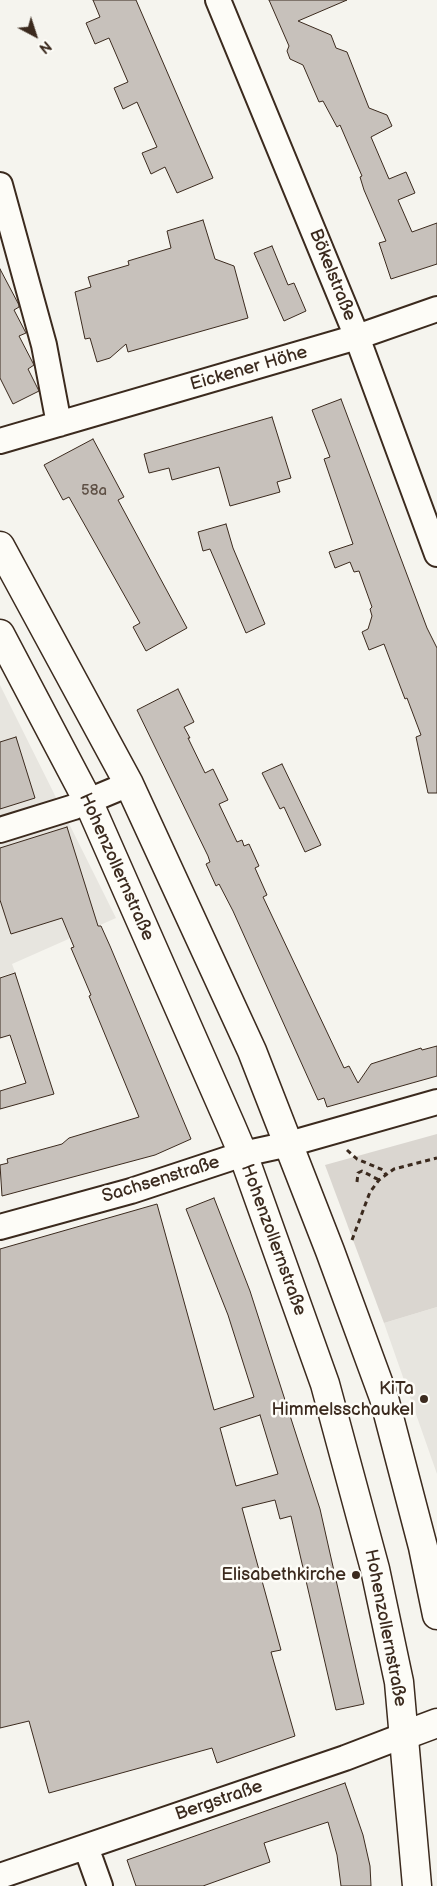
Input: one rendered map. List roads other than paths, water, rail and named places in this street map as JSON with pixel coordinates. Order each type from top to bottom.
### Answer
[{"type":"main road","points":[[0,546],[128,784],[252,1051],[330,1251],[384,1398],[423,1547],[437,1615]]},
{"type":"main road","name":"Hohenzollernstraße","points":[[0,634],[88,801],[243,1154],[325,1384],[375,1569],[399,1682],[417,1886]]},
{"type":"main road","name":"Bergstraße","points":[[405,1735],[437,1723]]},
{"type":"street","name":"Bökelstraße","points":[[218,0],[357,337],[437,554]]},
{"type":"street","points":[[0,185],[44,345],[59,424]]},
{"type":"street","name":"Eickener Höhe","points":[[0,441],[357,337],[437,309]]},
{"type":"street","points":[[0,830],[37,820],[128,784]]},
{"type":"street","name":"Sachsenstraße","points":[[0,1227],[131,1191],[243,1154],[289,1144],[437,1102]]},
{"type":"street","name":"Bergstraße","points":[[0,1876],[345,1758],[405,1735]]},
{"type":"street","points":[[86,1847],[100,1886]]},
{"type":"place","name":"KiTa Himmelsschaukel","points":[[424,1399]]},
{"type":"place","name":"Elisabethkirche","points":[[356,1575]]}]
